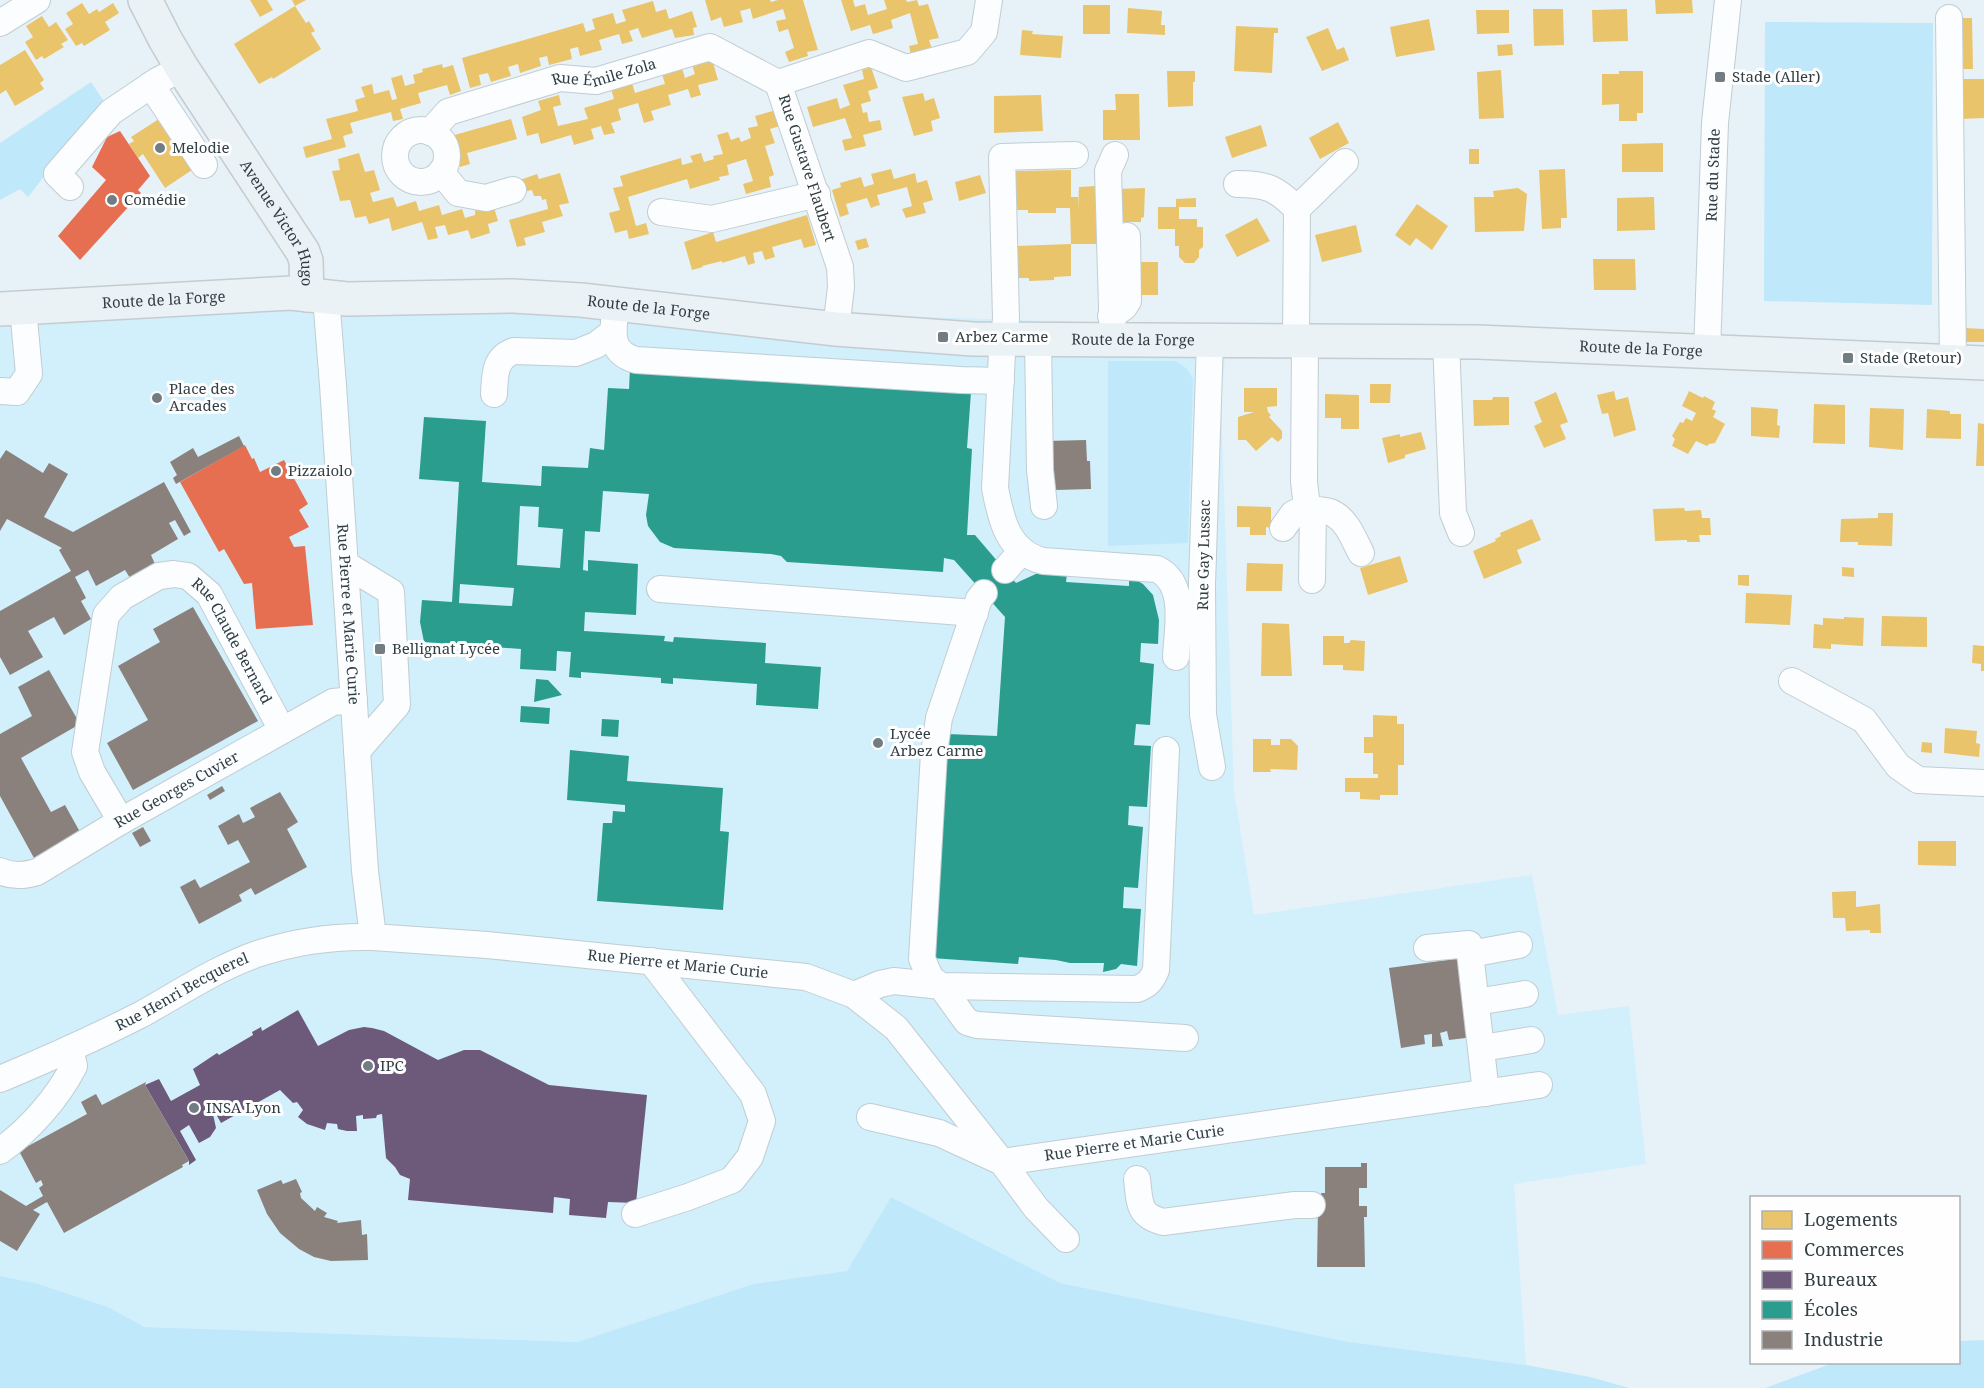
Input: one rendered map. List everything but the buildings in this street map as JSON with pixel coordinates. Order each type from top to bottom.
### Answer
[{"type":"main road","name":"Avenue Victor Hugo","points":[[145,0],[182,68],[303,252],[316,296]]},
{"type":"main road","name":"Route de la Forge","points":[[11,309],[281,293],[347,299],[513,296],[615,318],[1003,340],[1038,340],[1112,328],[1210,341],[1446,342],[1969,362]]},
{"type":"street","points":[[0,22],[37,0]]},
{"type":"street","name":"Rue Gustave Flaubert","points":[[836,329],[841,287],[840,267],[778,82],[868,52],[906,68],[967,52],[984,32],[989,0]]},
{"type":"street","name":"Rue du Stade","points":[[1707,352],[1715,123],[1728,0]]},
{"type":"street","points":[[1949,18],[1969,362]]},
{"type":"street","name":"Rue Émile Zola","points":[[430,132],[448,112],[560,78],[596,81],[710,47],[778,82]]},
{"type":"street","points":[[70,187],[57,174],[111,112],[151,85],[182,68]]},
{"type":"street","points":[[151,85],[204,165]]},
{"type":"street","points":[[416,131],[430,132],[443,142],[446,150],[445,165],[441,172],[427,182],[419,182],[403,175],[396,160],[398,144],[404,137],[416,131]]},
{"type":"street","points":[[1075,155],[1002,158],[1006,319],[995,488],[1003,520],[1014,544],[1013,561],[1032,558],[1043,561],[1157,569],[1164,573],[1173,583],[1177,595],[1176,657]]},
{"type":"street","points":[[1112,328],[1108,171],[1115,155]]},
{"type":"street","points":[[1297,209],[1345,162]]},
{"type":"street","points":[[441,172],[458,192],[486,198],[513,190]]},
{"type":"street","points":[[1236,184],[1269,187],[1278,191],[1297,209],[1304,481],[1314,508],[1312,580]]},
{"type":"street","points":[[661,212],[712,219],[817,194]]},
{"type":"street","points":[[1112,328],[1128,301],[1126,236]]},
{"type":"street","name":"Rue Pierre et Marie Curie","points":[[316,296],[345,564],[365,871],[373,937],[487,945],[806,977],[854,995],[896,1028],[1002,1162],[1539,1085]]},
{"type":"street","points":[[0,391],[17,392],[29,374],[11,309]]},
{"type":"street","points":[[615,318],[613,339],[623,355],[636,360],[1001,381]]},
{"type":"street","points":[[494,394],[496,365],[508,353],[514,351],[576,353],[596,345],[615,318]]},
{"type":"street","points":[[1038,340],[1040,470],[1044,506]]},
{"type":"street","name":"Rue Gay Lussac","points":[[1210,341],[1202,584],[1203,715],[1212,767]]},
{"type":"street","points":[[1446,342],[1453,513],[1461,533]]},
{"type":"street","points":[[1283,528],[1293,514],[1314,508],[1328,511],[1345,523],[1361,553]]},
{"type":"street","points":[[345,564],[375,583],[384,720],[357,751]]},
{"type":"street","name":"Rue Claude Bernard","points":[[121,821],[92,772],[85,752],[104,627],[106,615],[122,597],[159,576],[174,574],[188,576],[209,594],[282,730]]},
{"type":"street","points":[[660,589],[979,603],[942,708],[934,753],[922,959],[931,979],[942,986],[967,1022],[977,1025],[1185,1038]]},
{"type":"street","points":[[1792,681],[1864,720],[1898,766],[1918,780],[1984,783]]},
{"type":"street","name":"Rue Georges Cuvier","points":[[0,871],[15,875],[37,872],[121,821],[333,702],[354,700]]},
{"type":"street","points":[[854,995],[894,981],[942,986],[1137,989],[1146,986],[1152,980],[1156,970],[1166,750]]},
{"type":"street","name":"Rue Henri Becquerel","points":[[0,1079],[70,1049],[258,953],[302,941],[341,936],[373,937]]},
{"type":"street","points":[[1427,948],[1468,944],[1486,1093]]},
{"type":"street","points":[[1470,954],[1519,945]]},
{"type":"street","points":[[634,1214],[688,1197],[732,1179],[750,1157],[762,1121],[753,1094],[651,961]]},
{"type":"street","points":[[1476,1002],[1525,994]]},
{"type":"street","points":[[1482,1048],[1531,1040]]},
{"type":"street","points":[[0,1151],[27,1128],[58,1092],[74,1066],[70,1049]]},
{"type":"street","points":[[870,1117],[939,1133],[1002,1162],[1036,1209],[1066,1239]]},
{"type":"street","points":[[1137,1179],[1141,1208],[1150,1219],[1163,1222],[1294,1205],[1312,1205]]},
{"type":"shaded area","points":[[1765,22],[1933,23],[1932,305],[1764,301]]},
{"type":"shaded area","points":[[91,82],[111,112],[68,146],[28,197],[20,189],[0,200],[0,143]]},
{"type":"shaded area","points":[[321,297],[1228,327],[1221,401],[1234,791],[1254,915],[1532,875],[1558,1015],[1629,1006],[1646,1164],[1514,1184],[1526,1365],[1349,1342],[1060,1283],[891,1197],[847,1271],[753,1284],[578,1342],[145,1327],[108,1307],[35,1283],[0,1276],[0,322]]},
{"type":"shaded area","points":[[1108,361],[1176,361],[1187,369],[1193,379],[1188,543],[1108,546]]},
{"type":"shaded area","points":[[891,1197],[1060,1283],[1349,1342],[1526,1365],[1590,1377],[1629,1388],[0,1388],[0,1276],[35,1283],[108,1307],[145,1327],[578,1342],[753,1284],[847,1271]]},
{"type":"shaded area","points":[[1984,1340],[1984,1388],[1765,1388],[1830,1364],[1960,1364],[1960,1341]]},
{"type":"place","name":"Stade (Aller)","points":[[1720,77]]},
{"type":"place","name":"Melodie","points":[[160,148]]},
{"type":"place","name":"Comédie","points":[[112,200]]},
{"type":"place","name":"Arbez Carme","points":[[943,337]]},
{"type":"place","name":"Stade (Retour)","points":[[1848,358]]},
{"type":"place","name":"Place des Arcades","points":[[157,398]]},
{"type":"place","name":"Pizzaiolo","points":[[276,471]]},
{"type":"place","name":"Bellignat Lycée","points":[[380,649]]},
{"type":"place","name":"Lycée Arbez Carme","points":[[878,743]]},
{"type":"place","name":"IPC","points":[[368,1066]]},
{"type":"place","name":"INSA Lyon","points":[[194,1108]]}]
